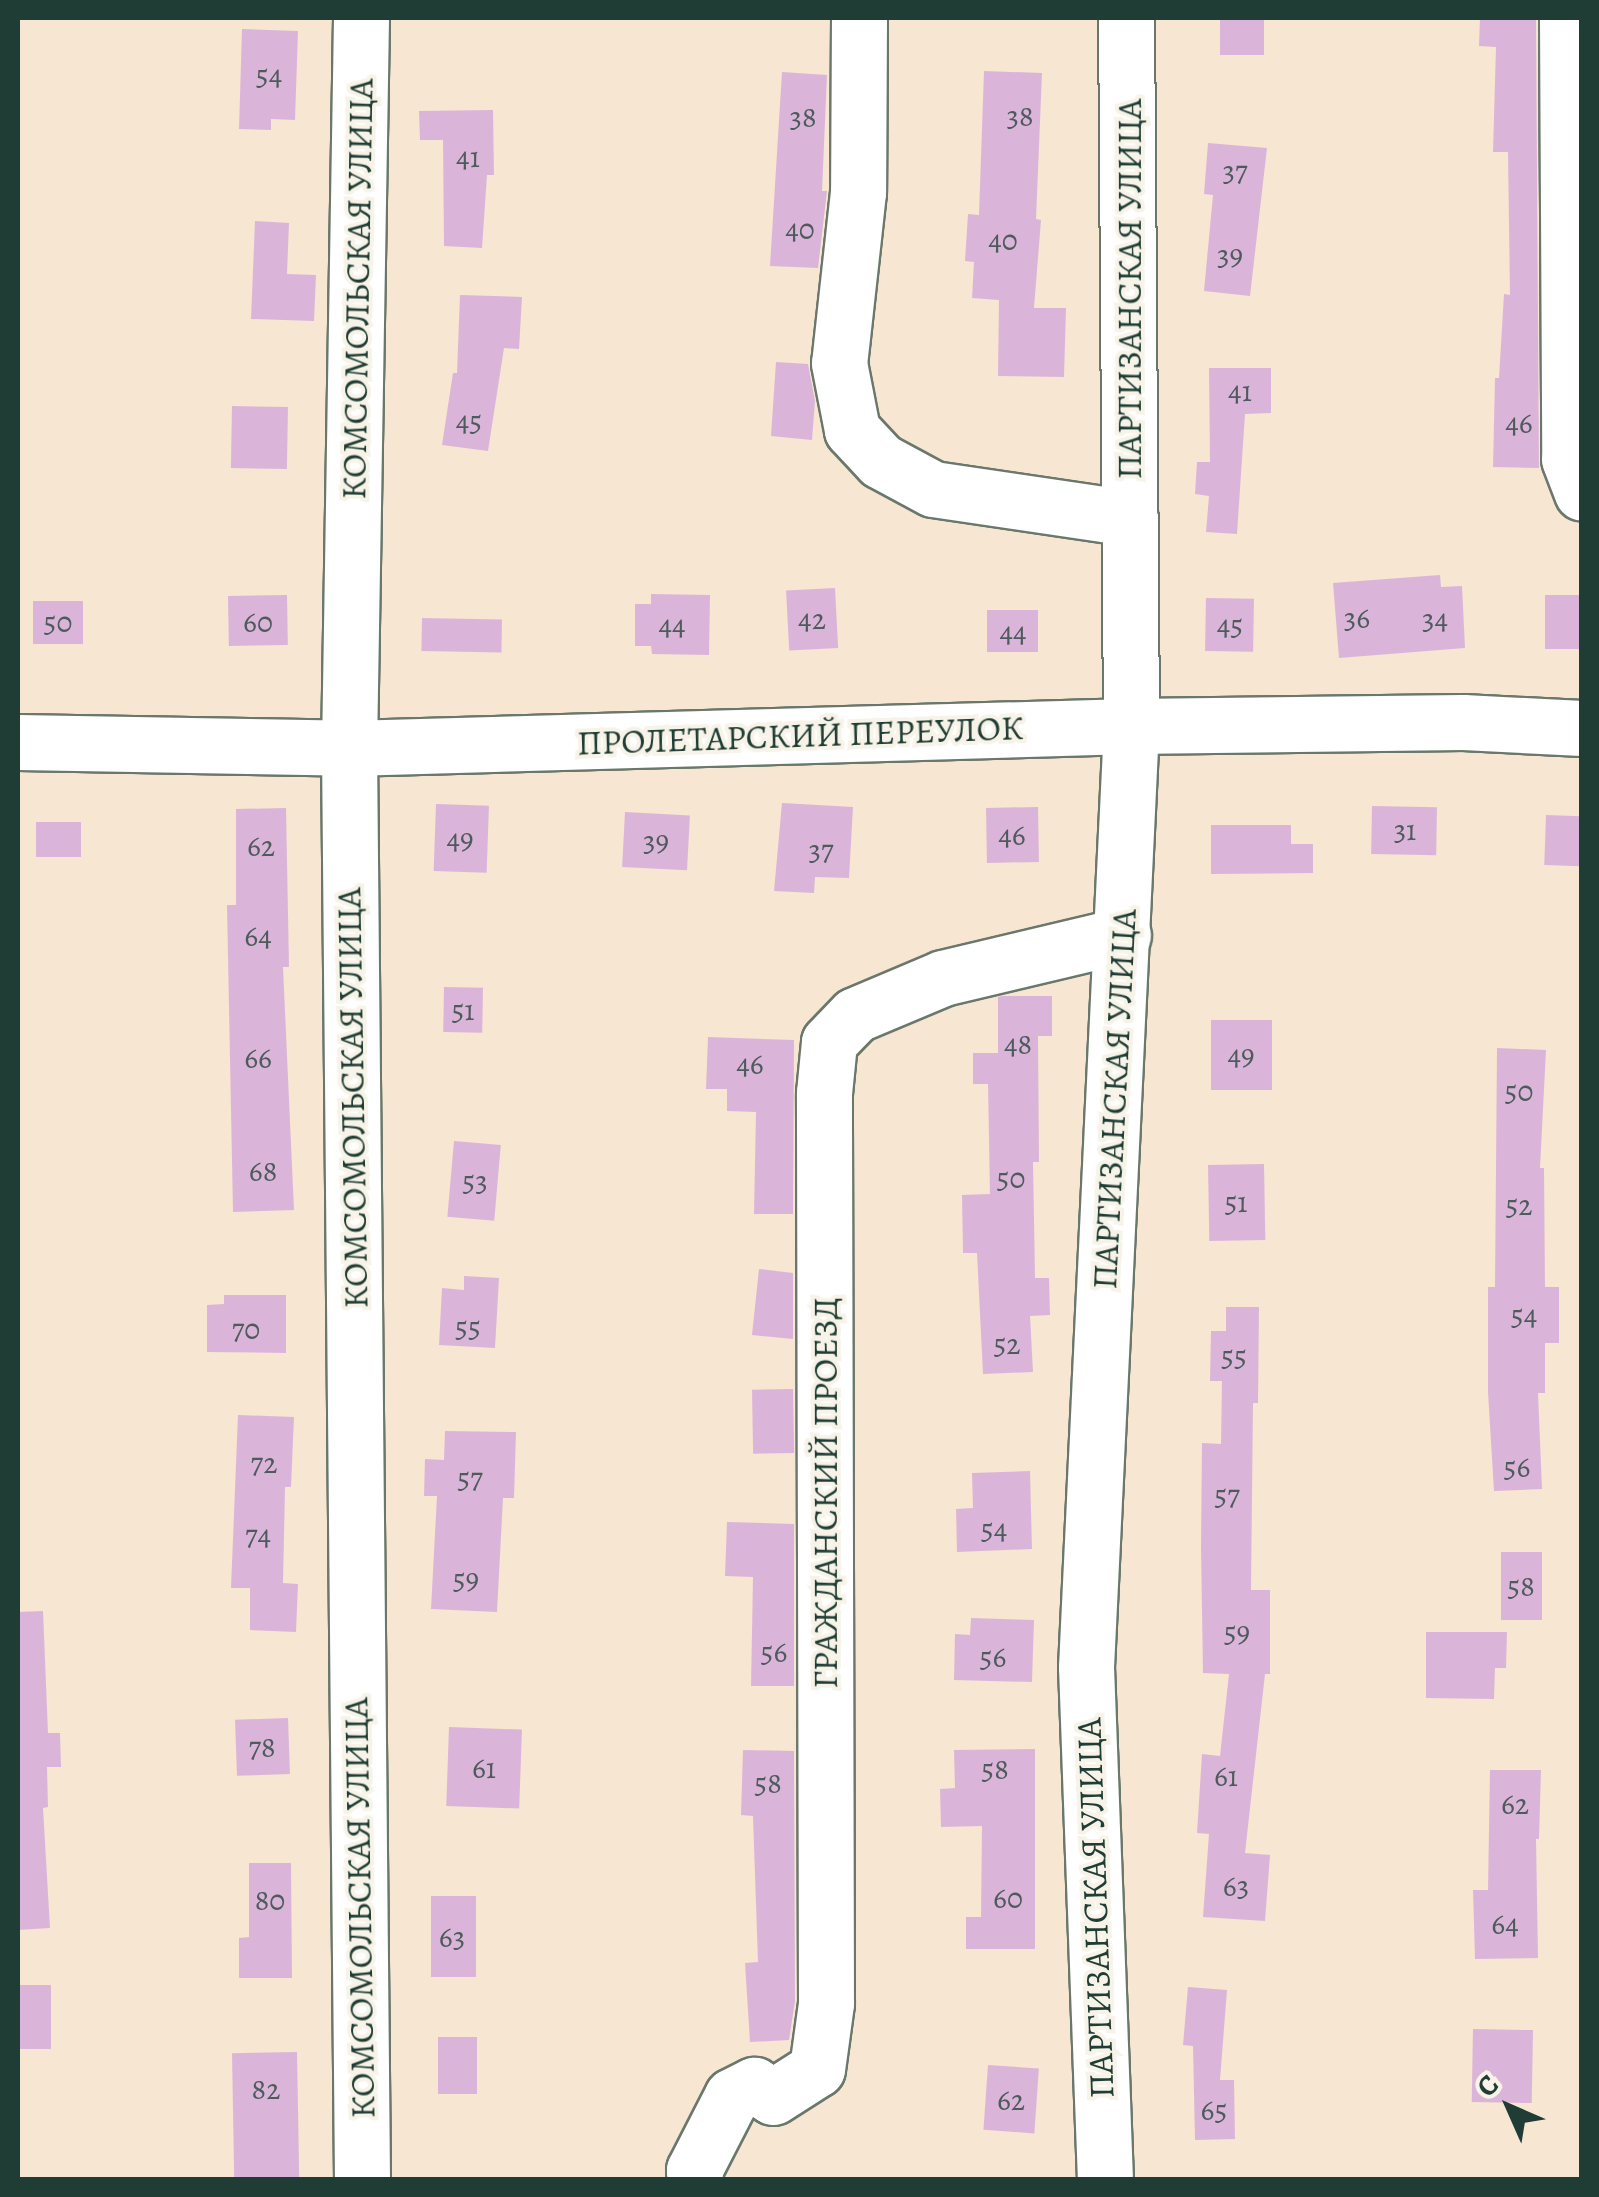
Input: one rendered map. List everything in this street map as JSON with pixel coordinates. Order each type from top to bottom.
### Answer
[{"type":"street","name":"КОМСОМОЛЬСКАЯ УЛИЦА","points":[[362,18],[349,748],[362,2180]]},
{"type":"street","points":[[859,18],[858,192],[839,363],[852,430],[881,462],[933,489],[1130,518]]},
{"type":"street","name":"ПАРТИЗАНСКАЯ УЛИЦА","points":[[1106,2180],[1086,1668],[1131,726],[1126,18]]},
{"type":"street","points":[[1567,18],[1569,459],[1582,493]]},
{"type":"street","name":"ПРОЛЕТАРСКИЙ ПЕРЕУЛОК","points":[[18,742],[349,748],[1131,726],[1463,722],[1582,728]]},
{"type":"street","name":"ГРАЖДАНСКИЙ ПРОЕЗД","points":[[695,2180],[694,2170],[732,2096],[754,2085],[774,2096],[817,2069],[826,2003],[824,1093],[830,1042],[855,1015],[943,978],[1123,935]]},
{"type":"building","points":[[1220,18],[1264,18],[1264,55],[1220,55]]},
{"type":"building","points":[[1480,18],[1536,18],[1539,468],[1493,467],[1495,378],[1499,378],[1504,294],[1510,295],[1508,152],[1493,152],[1496,47],[1479,46]]},
{"type":"building","points":[[242,29],[298,31],[295,120],[271,119],[271,130],[239,129]]},
{"type":"building","points":[[984,71],[1042,73],[1036,219],[1041,220],[1034,308],[1066,308],[1064,377],[998,376],[999,300],[972,298],[974,262],[965,261],[968,214],[979,215]]},
{"type":"building","points":[[782,72],[827,75],[822,191],[827,191],[818,268],[770,266]]},
{"type":"building","points":[[493,110],[494,175],[487,175],[482,248],[444,246],[443,140],[420,140],[419,111]]},
{"type":"building","points":[[1208,143],[1267,148],[1250,296],[1204,291],[1213,195],[1204,194]]},
{"type":"building","points":[[255,221],[289,223],[287,274],[316,275],[314,321],[251,319]]},
{"type":"building","points":[[460,295],[522,297],[519,349],[504,348],[488,451],[442,445],[453,373],[457,373]]},
{"type":"building","points":[[776,362],[808,364],[815,401],[812,440],[771,436]]},
{"type":"building","points":[[1209,368],[1271,368],[1271,413],[1245,414],[1237,534],[1206,532],[1209,496],[1195,494],[1197,462],[1210,462]]},
{"type":"building","points":[[232,406],[288,407],[287,469],[231,468]]},
{"type":"building","points":[[1440,575],[1441,587],[1462,586],[1465,648],[1339,658],[1333,583]]},
{"type":"building","points":[[835,588],[838,648],[789,650],[786,591]]},
{"type":"building","points":[[651,594],[710,595],[709,655],[652,654],[651,646],[635,646],[635,604],[651,604]]},
{"type":"building","points":[[287,595],[288,645],[229,646],[228,596]]},
{"type":"building","points":[[1545,595],[1582,595],[1582,649],[1545,649]]},
{"type":"building","points":[[1206,598],[1254,599],[1253,652],[1205,651]]},
{"type":"building","points":[[33,601],[83,601],[83,644],[33,644]]},
{"type":"building","points":[[987,610],[1038,610],[1038,652],[987,652]]},
{"type":"building","points":[[422,618],[502,619],[501,652],[421,651]]},
{"type":"building","points":[[782,803],[853,807],[849,878],[815,877],[814,893],[774,891]]},
{"type":"building","points":[[436,804],[489,806],[487,873],[434,871]]},
{"type":"building","points":[[1372,806],[1437,807],[1436,855],[1371,854]]},
{"type":"building","points":[[1038,807],[1039,862],[987,863],[986,808]]},
{"type":"building","points":[[286,808],[289,967],[283,967],[294,1210],[233,1212],[227,905],[236,905],[236,809]]},
{"type":"building","points":[[625,812],[690,815],[687,870],[622,867]]},
{"type":"building","points":[[1546,815],[1582,816],[1580,866],[1544,865]]},
{"type":"building","points":[[36,822],[81,822],[81,857],[36,857]]},
{"type":"building","points":[[1211,825],[1291,825],[1291,844],[1313,844],[1313,873],[1211,874]]},
{"type":"building","points":[[444,987],[483,988],[482,1033],[443,1032]]},
{"type":"building","points":[[1052,996],[1052,1036],[1038,1036],[1039,1162],[1033,1162],[1035,1278],[1049,1278],[1050,1315],[1030,1316],[1033,1372],[983,1374],[977,1253],[963,1253],[962,1195],[990,1194],[988,1084],[973,1084],[973,1053],[998,1053],[998,997]]},
{"type":"building","points":[[1211,1020],[1272,1020],[1272,1090],[1211,1090]]},
{"type":"building","points":[[708,1037],[794,1040],[793,1214],[754,1214],[756,1112],[727,1111],[727,1089],[706,1089]]},
{"type":"building","points":[[1497,1048],[1546,1050],[1540,1168],[1544,1168],[1545,1287],[1559,1287],[1559,1343],[1545,1343],[1545,1393],[1538,1393],[1542,1489],[1494,1491],[1488,1392],[1488,1287],[1495,1287]]},
{"type":"building","points":[[454,1141],[501,1145],[494,1221],[447,1217]]},
{"type":"building","points":[[1264,1164],[1265,1240],[1209,1241],[1208,1165]]},
{"type":"building","points":[[759,1269],[793,1273],[793,1339],[752,1335]]},
{"type":"building","points":[[464,1276],[499,1278],[495,1348],[439,1345],[442,1288],[464,1290]]},
{"type":"building","points":[[224,1295],[286,1295],[286,1353],[207,1352],[207,1305],[224,1304]]},
{"type":"building","points":[[1226,1307],[1259,1307],[1258,1403],[1253,1403],[1251,1590],[1270,1590],[1270,1674],[1265,1674],[1245,1853],[1270,1855],[1265,1921],[1203,1917],[1209,1834],[1197,1833],[1202,1754],[1220,1756],[1229,1674],[1203,1673],[1201,1547],[1202,1443],[1221,1444],[1222,1381],[1210,1381],[1211,1331],[1226,1331]]},
{"type":"building","points":[[793,1389],[794,1453],[753,1454],[752,1390]]},
{"type":"building","points":[[238,1415],[294,1417],[291,1487],[285,1487],[283,1583],[298,1584],[296,1632],[250,1630],[250,1588],[231,1588]]},
{"type":"building","points":[[445,1431],[516,1432],[514,1498],[503,1498],[497,1612],[431,1609],[437,1496],[424,1496],[425,1459],[444,1460]]},
{"type":"building","points":[[1030,1471],[1032,1549],[957,1552],[956,1509],[973,1508],[972,1473]]},
{"type":"building","points":[[727,1522],[794,1524],[794,1686],[751,1686],[753,1577],[725,1576]]},
{"type":"building","points":[[1501,1552],[1542,1552],[1542,1620],[1501,1620]]},
{"type":"building","points":[[43,1611],[48,1733],[60,1733],[61,1767],[47,1767],[48,1807],[43,1808],[50,1928],[18,1930],[18,1612]]},
{"type":"building","points":[[971,1618],[1034,1620],[1032,1682],[954,1680],[955,1634],[970,1635]]},
{"type":"building","points":[[1426,1632],[1507,1632],[1506,1668],[1495,1668],[1494,1699],[1426,1698]]},
{"type":"building","points":[[288,1718],[290,1774],[237,1776],[235,1720]]},
{"type":"building","points":[[449,1727],[522,1730],[519,1808],[446,1806]]},
{"type":"building","points":[[1035,1749],[1035,1949],[966,1949],[966,1917],[981,1917],[982,1826],[941,1827],[940,1789],[955,1788],[954,1750]]},
{"type":"building","points":[[743,1750],[794,1751],[795,2001],[789,2040],[750,2042],[745,1963],[758,1962],[753,1816],[741,1815]]},
{"type":"building","points":[[1490,1770],[1541,1770],[1536,1839],[1538,1958],[1475,1959],[1473,1890],[1488,1890]]},
{"type":"building","points":[[249,1863],[291,1863],[292,1978],[239,1978],[239,1938],[249,1937]]},
{"type":"building","points":[[431,1896],[476,1896],[476,1977],[431,1977]]},
{"type":"building","points":[[18,1985],[51,1985],[51,2049],[18,2049]]},
{"type":"building","points":[[1188,1987],[1227,1990],[1220,2080],[1234,2080],[1235,2139],[1195,2140],[1193,2046],[1183,2045]]},
{"type":"building","points":[[1473,2029],[1533,2030],[1532,2103],[1472,2102]]},
{"type":"building","points":[[438,2037],[477,2037],[477,2094],[438,2094]]},
{"type":"building","points":[[297,2052],[299,2180],[234,2180],[232,2053]]},
{"type":"building","points":[[988,2065],[1039,2069],[1034,2133],[983,2130]]}]
